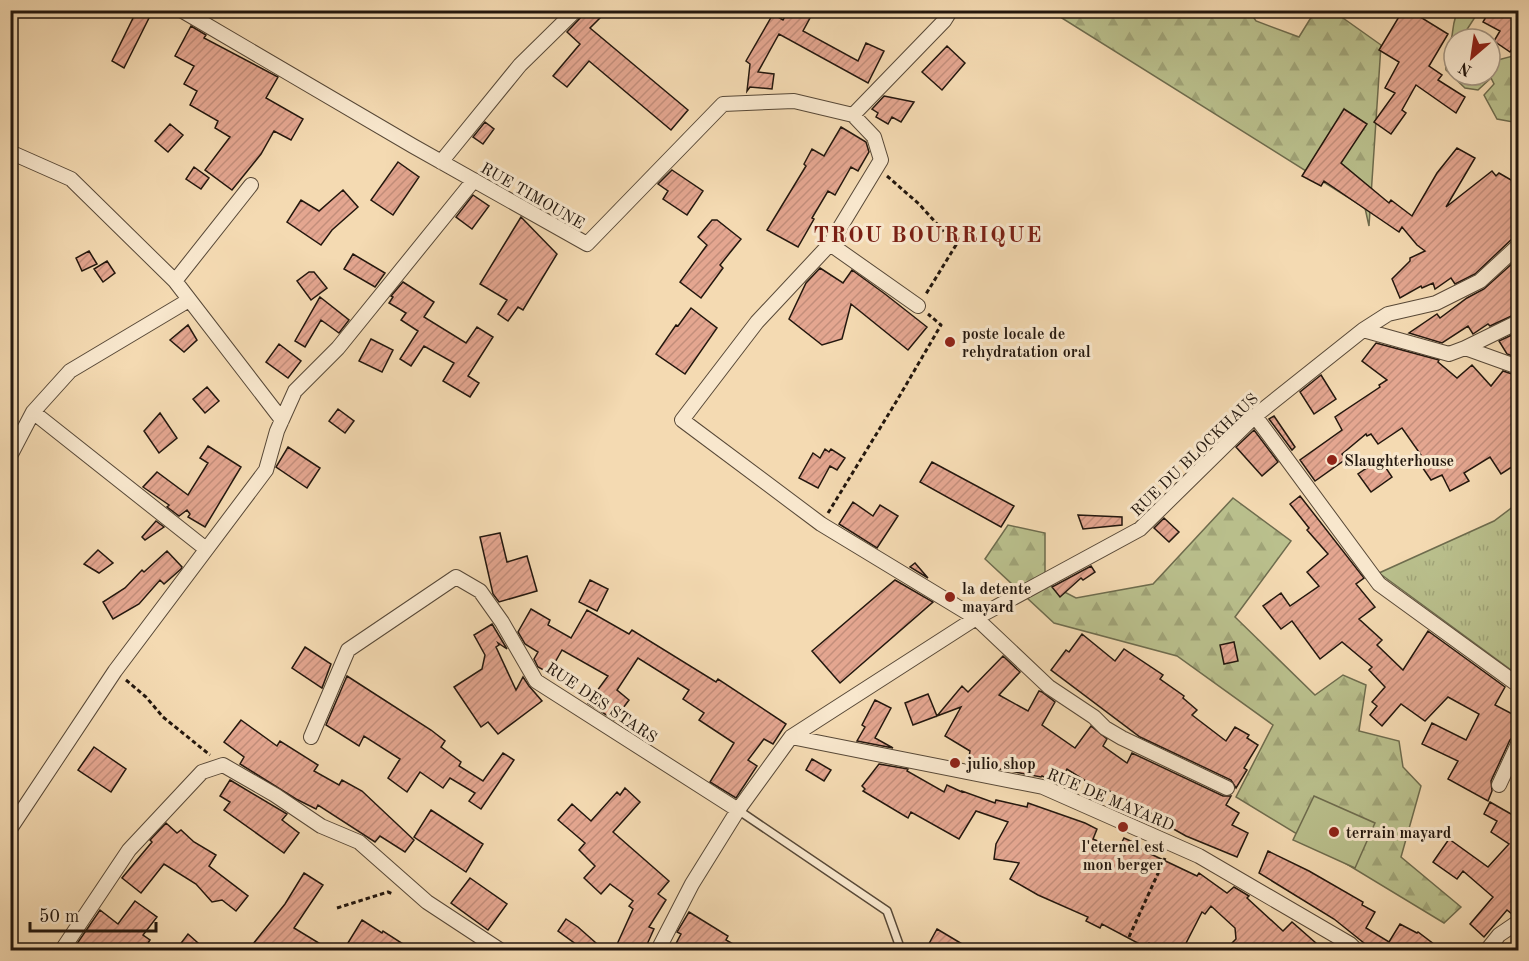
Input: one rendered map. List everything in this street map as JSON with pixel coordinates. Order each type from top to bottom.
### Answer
[{"type":"street","name":"RUE TIMOUNE","points":[[181,10],[441,162],[587,244],[723,104],[794,101],[853,115]]},
{"type":"street","points":[[441,162],[520,65],[576,10]]},
{"type":"street","points":[[951,10],[944,21],[853,115],[874,137],[881,160],[830,244],[757,322],[681,420],[821,524],[976,618],[1049,687],[1094,717],[1105,728],[1227,788]]},
{"type":"street","points":[[10,152],[72,179],[175,282],[282,420]]},
{"type":"street","points":[[10,829],[115,670],[266,470],[282,420],[295,391],[338,348],[474,180]]},
{"type":"street","points":[[175,282],[251,185]]},
{"type":"street","points":[[830,244],[918,306]]},
{"type":"street","name":"RUE DU BLOCKHAUS","points":[[658,951],[692,884],[738,810],[791,737],[976,618],[1140,529],[1255,416],[1363,330],[1388,314],[1436,303],[1480,281],[1518,246]]},
{"type":"street","points":[[10,456],[33,412],[70,371],[189,300]]},
{"type":"street","points":[[1363,330],[1449,354],[1518,322]]},
{"type":"street","points":[[1465,348],[1518,367]]},
{"type":"street","points":[[33,412],[206,549]]},
{"type":"street","points":[[1255,416],[1379,584],[1518,685]]},
{"type":"street","name":"RUE DES STARS","points":[[311,738],[348,650],[456,577],[480,591],[502,622],[536,681],[738,810]]},
{"type":"street","name":"RUE DE MAYARD","points":[[791,737],[1043,787],[1199,856],[1350,944],[1356,951]]},
{"type":"street","points":[[1499,784],[1518,744]]},
{"type":"street","points":[[62,951],[129,850],[202,772],[223,765],[275,795],[321,826],[359,842],[427,902],[500,951]]},
{"type":"street","points":[[1487,951],[1499,935],[1518,922]]},
{"type":"lane","points":[[738,810],[887,911],[901,951]]},
{"type":"path","points":[[821,524],[941,325],[918,306],[956,245],[920,204],[876,167]]},
{"type":"path","points":[[115,670],[146,697],[163,717],[223,765]]},
{"type":"path","points":[[1129,936],[1172,843]]},
{"type":"path","points":[[338,908],[388,892],[398,895]]},
{"type":"green space","points":[[1049,10],[1249,11],[1256,21],[1299,37],[1315,11],[1333,11],[1381,45],[1369,226],[1365,208]]},
{"type":"green space","points":[[1459,10],[1479,11],[1469,27],[1453,27]]},
{"type":"green space","points":[[1518,48],[1518,115],[1513,122],[1497,119],[1484,95],[1491,87],[1502,87],[1502,59],[1517,55]]},
{"type":"green space","points":[[1464,87],[1481,87],[1478,90]]},
{"type":"green space","points":[[1233,498],[1291,541],[1235,617],[1315,695],[1343,675],[1366,685],[1359,731],[1399,741],[1403,767],[1421,786],[1401,857],[1461,907],[1444,923],[1236,797],[1273,725],[1177,656],[1054,623],[985,559],[1008,525],[1045,533],[1045,582],[1076,598],[1153,584]]},
{"type":"green space","points":[[1518,503],[1518,675],[1379,573],[1494,521]]},
{"type":"green space","name":"terrain mayard","points":[[1314,796],[1375,823],[1355,868],[1293,840]]},
{"type":"building","points":[[137,10],[153,10],[124,68],[112,61]]},
{"type":"building","points":[[585,10],[592,10],[600,18],[590,28],[688,110],[671,130],[589,61],[567,87],[553,76],[580,44],[567,32]]},
{"type":"building","points":[[789,10],[797,10],[810,18],[803,31],[858,61],[866,43],[884,51],[868,83],[779,34],[758,72],[774,74],[772,89],[750,87],[747,91],[750,64],[746,61],[773,14],[783,20]]},
{"type":"building","points":[[1403,10],[1409,10],[1442,30],[1442,44],[1429,66],[1442,75],[1438,80],[1442,83],[1442,87],[1449,87],[1465,97],[1456,113],[1416,85],[1402,110],[1406,113],[1391,134],[1374,122],[1395,93],[1385,88],[1399,62],[1379,50]]},
{"type":"building","points":[[1490,10],[1501,10],[1518,20],[1518,39],[1510,52],[1502,46],[1502,27],[1492,27],[1483,22]]},
{"type":"building","points":[[191,26],[206,35],[204,38],[278,77],[266,98],[303,119],[291,140],[274,131],[261,154],[232,190],[205,170],[230,137],[215,128],[218,121],[190,105],[197,91],[184,84],[194,66],[175,56]]},
{"type":"building","points":[[947,46],[965,63],[942,90],[922,72]]},
{"type":"building","points":[[884,96],[914,102],[901,122],[892,117],[888,124],[876,117],[878,113],[872,109]]},
{"type":"building","points":[[1344,109],[1367,124],[1341,163],[1389,203],[1391,200],[1412,216],[1437,173],[1457,148],[1475,158],[1446,207],[1492,171],[1496,176],[1499,173],[1518,184],[1518,207],[1512,211],[1518,223],[1518,237],[1512,239],[1475,274],[1455,284],[1451,278],[1435,289],[1433,283],[1422,288],[1421,286],[1400,298],[1392,279],[1410,261],[1410,258],[1425,251],[1402,227],[1399,232],[1324,181],[1321,186],[1302,176]]},
{"type":"building","points":[[485,122],[494,129],[483,144],[473,137]]},
{"type":"building","points":[[170,124],[183,135],[168,152],[155,141]]},
{"type":"building","points":[[841,127],[866,142],[869,152],[858,171],[851,167],[835,195],[828,191],[798,247],[767,230],[806,166],[804,164],[812,149],[824,156]]},
{"type":"building","points":[[398,162],[419,177],[393,215],[371,200]]},
{"type":"building","points":[[194,167],[209,178],[201,189],[186,179]]},
{"type":"building","points":[[672,170],[703,191],[687,215],[663,199],[668,191],[658,184]]},
{"type":"building","points":[[343,190],[358,207],[332,230],[321,245],[287,222],[301,200],[319,211]]},
{"type":"building","points":[[473,195],[489,206],[472,229],[456,217]]},
{"type":"building","points":[[521,217],[557,254],[523,310],[518,307],[508,321],[498,314],[507,300],[480,284]]},
{"type":"building","points":[[712,220],[717,220],[741,239],[720,265],[723,268],[701,298],[680,282],[707,245],[698,237]]},
{"type":"building","points":[[89,251],[97,264],[82,271],[76,258]]},
{"type":"building","points":[[353,254],[385,273],[375,287],[344,269]]},
{"type":"building","points":[[107,261],[115,273],[103,282],[94,269]]},
{"type":"building","points":[[1514,262],[1518,270],[1518,313],[1490,326],[1488,324],[1473,334],[1468,326],[1442,343],[1409,333],[1437,314],[1440,318],[1467,298],[1484,289]]},
{"type":"building","points":[[820,268],[843,283],[852,270],[927,327],[908,350],[851,304],[842,339],[822,345],[789,319],[806,283]]},
{"type":"building","points":[[309,272],[314,272],[327,288],[311,300],[297,281]]},
{"type":"building","points":[[403,282],[434,302],[424,317],[466,343],[477,327],[493,337],[468,376],[479,383],[470,397],[443,381],[454,363],[424,346],[411,366],[400,359],[418,331],[401,320],[406,313],[389,303],[393,297],[391,296]]},
{"type":"building","points":[[320,297],[349,320],[339,333],[321,320],[305,347],[295,341]]},
{"type":"building","points":[[691,308],[717,328],[685,374],[656,354]]},
{"type":"building","points":[[188,325],[197,340],[184,352],[170,340]]},
{"type":"building","points":[[1518,332],[1518,358],[1507,354],[1499,341]]},
{"type":"building","points":[[371,339],[393,350],[382,372],[359,361]]},
{"type":"building","points":[[1376,343],[1439,360],[1438,362],[1457,378],[1472,365],[1491,386],[1503,371],[1518,376],[1518,463],[1501,474],[1490,457],[1464,473],[1469,481],[1450,491],[1442,475],[1431,480],[1416,458],[1421,455],[1402,428],[1378,444],[1371,434],[1367,436],[1366,434],[1342,454],[1346,459],[1315,481],[1300,460],[1342,430],[1335,417],[1387,380],[1362,361]]},
{"type":"building","points":[[279,344],[301,361],[288,378],[266,362]]},
{"type":"building","points":[[1321,375],[1336,399],[1314,414],[1300,392]]},
{"type":"building","points":[[207,387],[219,401],[205,413],[193,399]]},
{"type":"building","points":[[338,409],[354,421],[345,433],[329,421]]},
{"type":"building","points":[[160,413],[177,438],[159,453],[144,431]]},
{"type":"building","points":[[1274,416],[1295,447],[1292,450],[1269,419]]},
{"type":"building","points":[[1254,430],[1278,462],[1262,476],[1236,447]]},
{"type":"building","points":[[208,446],[241,467],[205,527],[188,517],[190,514],[187,510],[179,516],[167,507],[169,505],[143,487],[157,472],[188,495],[208,463],[200,458]]},
{"type":"building","points":[[288,447],[320,468],[307,488],[276,467]]},
{"type":"building","points":[[825,449],[829,452],[831,449],[845,458],[837,470],[830,466],[818,488],[799,478],[813,453],[820,458]]},
{"type":"building","points":[[1380,459],[1392,477],[1371,492],[1358,474]]},
{"type":"building","points":[[932,462],[1014,506],[1001,527],[920,482]]},
{"type":"building","points":[[1300,496],[1364,578],[1356,584],[1375,607],[1359,619],[1382,640],[1377,645],[1403,670],[1428,631],[1505,687],[1495,705],[1518,717],[1518,732],[1510,740],[1491,781],[1492,791],[1488,801],[1448,779],[1458,761],[1422,744],[1432,723],[1466,740],[1479,714],[1448,697],[1425,721],[1401,704],[1382,726],[1370,715],[1377,706],[1372,702],[1385,687],[1369,670],[1372,667],[1342,642],[1320,659],[1292,621],[1281,629],[1263,606],[1281,593],[1290,606],[1319,586],[1307,572],[1328,554],[1307,530],[1309,528],[1290,504]]},
{"type":"building","points":[[853,502],[873,516],[880,505],[898,516],[877,548],[839,524]]},
{"type":"building","points":[[1078,515],[1122,517],[1122,525],[1083,529]]},
{"type":"building","points":[[1164,518],[1179,532],[1169,542],[1154,528]]},
{"type":"building","points":[[156,521],[164,527],[145,540],[142,537]]},
{"type":"building","points":[[500,533],[507,562],[527,556],[537,591],[499,602],[493,594],[480,537]]},
{"type":"building","points":[[98,550],[113,563],[99,573],[84,564]]},
{"type":"building","points":[[167,551],[182,567],[181,569],[164,584],[160,580],[139,604],[113,619],[103,602],[125,588],[142,570],[144,572]]},
{"type":"building","points":[[915,563],[928,578],[910,567]]},
{"type":"building","points":[[1091,566],[1095,572],[1083,580],[1081,578],[1060,597],[1052,587]]},
{"type":"building","points":[[590,580],[608,589],[597,611],[579,602]]},
{"type":"building","points":[[895,580],[933,602],[840,683],[812,651]]},
{"type":"building","points":[[531,609],[550,620],[548,625],[571,638],[587,610],[629,634],[632,630],[716,682],[718,679],[786,724],[773,744],[764,739],[748,760],[757,766],[736,798],[710,782],[734,743],[699,720],[704,713],[683,699],[689,690],[638,658],[617,690],[629,700],[614,720],[588,703],[608,676],[562,650],[549,673],[538,667],[534,659],[538,652],[525,644],[518,632]]},
{"type":"building","points":[[492,624],[507,649],[498,643],[496,647],[516,690],[523,677],[542,701],[498,734],[488,722],[481,727],[454,687],[482,669],[485,655],[474,635]]},
{"type":"building","points":[[1082,634],[1115,661],[1124,649],[1163,675],[1160,679],[1184,696],[1183,698],[1197,710],[1192,715],[1226,741],[1235,727],[1249,735],[1247,738],[1258,745],[1244,768],[1247,770],[1236,788],[1231,780],[1140,737],[1051,670],[1066,650],[1069,652]]},
{"type":"building","points":[[1234,642],[1238,661],[1224,664],[1220,645]]},
{"type":"building","points":[[305,647],[331,664],[322,688],[292,668]]},
{"type":"building","points":[[1003,656],[1020,672],[999,695],[1028,711],[1039,691],[1042,692],[1055,702],[1042,725],[1075,748],[1091,726],[1107,739],[1103,746],[1127,763],[1132,753],[1223,796],[1231,796],[1226,805],[1239,813],[1232,825],[1248,833],[1237,857],[1186,836],[1159,821],[1161,818],[1102,787],[1100,790],[1067,769],[1059,784],[1042,776],[968,763],[970,751],[945,736],[961,707],[937,716],[962,686],[968,692]]},
{"type":"building","points":[[347,676],[431,730],[445,741],[441,747],[461,762],[459,766],[483,781],[503,753],[514,760],[481,809],[469,801],[475,793],[450,778],[443,788],[420,772],[407,792],[388,778],[400,759],[364,736],[359,746],[326,725]]},
{"type":"building","points":[[928,694],[937,716],[913,725],[905,703]]},
{"type":"building","points":[[875,700],[891,708],[875,738],[893,748],[857,741],[865,727],[862,725]]},
{"type":"building","points":[[241,720],[277,746],[280,741],[318,765],[314,771],[339,785],[342,780],[362,791],[414,840],[405,852],[380,836],[375,842],[318,805],[316,809],[296,799],[240,764],[244,757],[224,742]]},
{"type":"building","points":[[94,747],[126,769],[111,792],[78,770]]},
{"type":"building","points":[[812,759],[831,770],[824,781],[806,770]]},
{"type":"building","points":[[879,764],[908,769],[907,771],[944,792],[947,785],[995,803],[996,800],[1027,807],[1028,803],[1085,823],[1097,829],[1093,839],[1118,850],[1124,838],[1137,844],[1136,847],[1197,876],[1199,873],[1227,893],[1234,887],[1249,896],[1247,898],[1283,931],[1292,922],[1325,951],[1224,951],[1236,939],[1235,928],[1211,906],[1205,914],[1202,912],[1182,951],[1163,951],[1149,943],[1147,948],[1102,924],[1100,928],[1086,921],[1088,917],[1038,895],[1010,879],[1019,863],[994,859],[996,844],[1008,822],[976,811],[959,839],[911,812],[908,818],[863,791],[865,789],[862,786]]},
{"type":"building","points":[[230,780],[287,814],[282,820],[299,833],[284,853],[224,810],[230,802],[220,796]]},
{"type":"building","points":[[625,788],[640,802],[613,832],[669,881],[658,894],[666,900],[649,927],[654,929],[644,951],[614,951],[633,909],[629,906],[633,901],[610,884],[601,894],[584,878],[595,866],[579,850],[585,843],[558,820],[572,804],[591,821],[617,792],[620,795]]},
{"type":"building","points":[[1490,802],[1518,818],[1518,879],[1512,886],[1518,891],[1518,913],[1513,915],[1507,910],[1484,937],[1470,924],[1493,897],[1463,871],[1457,879],[1433,862],[1449,839],[1488,867],[1509,844],[1491,832],[1497,821],[1484,814]]},
{"type":"building","points":[[431,810],[483,844],[466,872],[414,837]]},
{"type":"building","points":[[166,823],[177,833],[181,830],[194,842],[216,855],[209,866],[248,896],[236,911],[222,900],[212,902],[196,884],[164,864],[141,893],[122,878],[152,842],[150,840]]},
{"type":"building","points":[[1268,851],[1363,902],[1362,905],[1375,912],[1366,928],[1389,942],[1400,924],[1418,932],[1443,951],[1374,951],[1334,919],[1259,873]]},
{"type":"building","points":[[304,873],[323,885],[294,928],[332,951],[261,951],[253,944],[285,904]]},
{"type":"building","points":[[470,878],[507,904],[488,930],[451,903]]},
{"type":"building","points":[[135,901],[157,917],[143,935],[150,940],[143,951],[72,951],[100,910],[118,924]]},
{"type":"building","points":[[689,912],[728,936],[726,940],[745,951],[672,951],[681,934],[677,932]]},
{"type":"building","points":[[566,919],[605,951],[572,951],[577,945],[558,931]]},
{"type":"building","points":[[362,920],[382,933],[383,931],[414,951],[343,951]]},
{"type":"building","points":[[937,929],[974,951],[925,951]]},
{"type":"building","points":[[188,934],[207,951],[175,951]]},
{"type":"place","name":"poste locale de rehydratation oral","points":[[950,342]]},
{"type":"place","name":"Slaughterhouse","points":[[1332,460]]},
{"type":"place","name":"la detente mayard","points":[[950,597]]},
{"type":"place","name":"julio shop","points":[[955,763]]},
{"type":"place","name":"l'eternel est mon berger","points":[[1123,827]]},
{"type":"place","name":"terrain mayard","points":[[1334,832]]},
{"type":"district","name":"TROU BOURRIQUE","points":[[928,234]]}]
